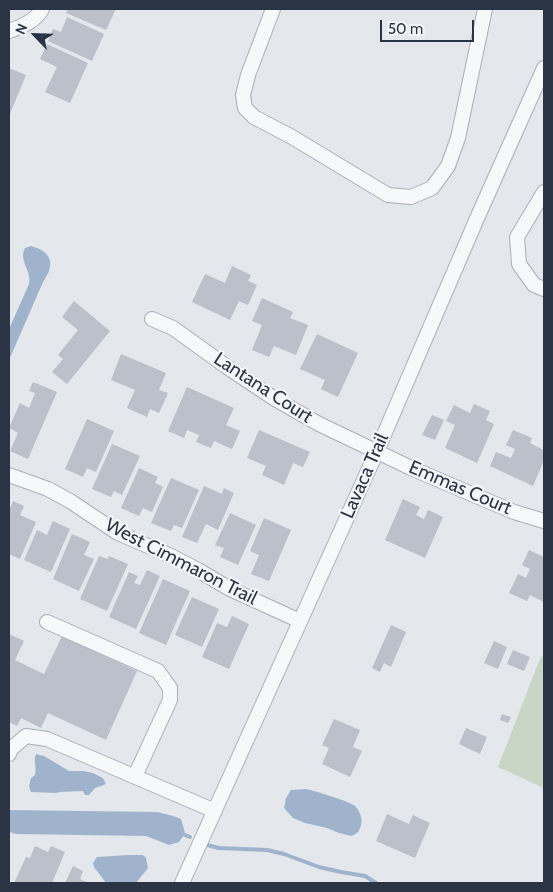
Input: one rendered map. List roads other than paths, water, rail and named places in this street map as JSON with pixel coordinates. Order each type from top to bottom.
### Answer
[{"type":"street","points":[[9,31],[24,26],[42,9]]},
{"type":"street","points":[[273,9],[248,75],[243,95],[245,108],[254,117],[292,137],[388,195],[411,197],[432,188],[448,166],[458,138],[486,9]]},
{"type":"street","name":"Lavaca Trail","points":[[182,883],[377,451],[544,68]]},
{"type":"street","points":[[544,192],[517,237],[518,264],[534,285],[544,289]]},
{"type":"street","name":"Lantana Court","points":[[152,319],[173,328],[275,399],[319,424],[377,451]]},
{"type":"street","name":"Emmas Court","points":[[377,451],[411,468],[514,512],[544,521]]},
{"type":"street","name":"West Cimmaron Trail","points":[[9,475],[48,489],[97,518],[118,533],[171,556],[230,589],[300,621]]},
{"type":"street","points":[[47,622],[158,671],[170,688],[170,700],[135,776]]},
{"type":"street","points":[[9,754],[11,749],[26,736],[47,739],[215,810]]},
{"type":"water","points":[[31,246],[48,256],[50,265],[47,276],[9,360],[9,329],[29,284],[29,275],[23,252],[25,248]]},
{"type":"water","points":[[36,754],[44,756],[69,771],[93,773],[103,778],[106,784],[95,788],[89,795],[85,795],[83,791],[31,792],[29,786],[31,778],[35,775]]},
{"type":"water","points":[[306,789],[355,806],[361,819],[361,826],[358,832],[351,836],[293,818],[284,808],[286,798],[291,790]]},
{"type":"water","points":[[9,810],[157,812],[181,819],[185,833],[179,842],[169,845],[146,836],[16,834],[9,832]]},
{"type":"water","points":[[143,855],[146,858],[148,868],[136,883],[106,883],[94,867],[93,863],[97,857]]},
{"type":"waterway","points":[[180,833],[190,837]]},
{"type":"waterway","points":[[207,845],[219,848],[267,850],[319,867],[365,876],[376,883]]}]
